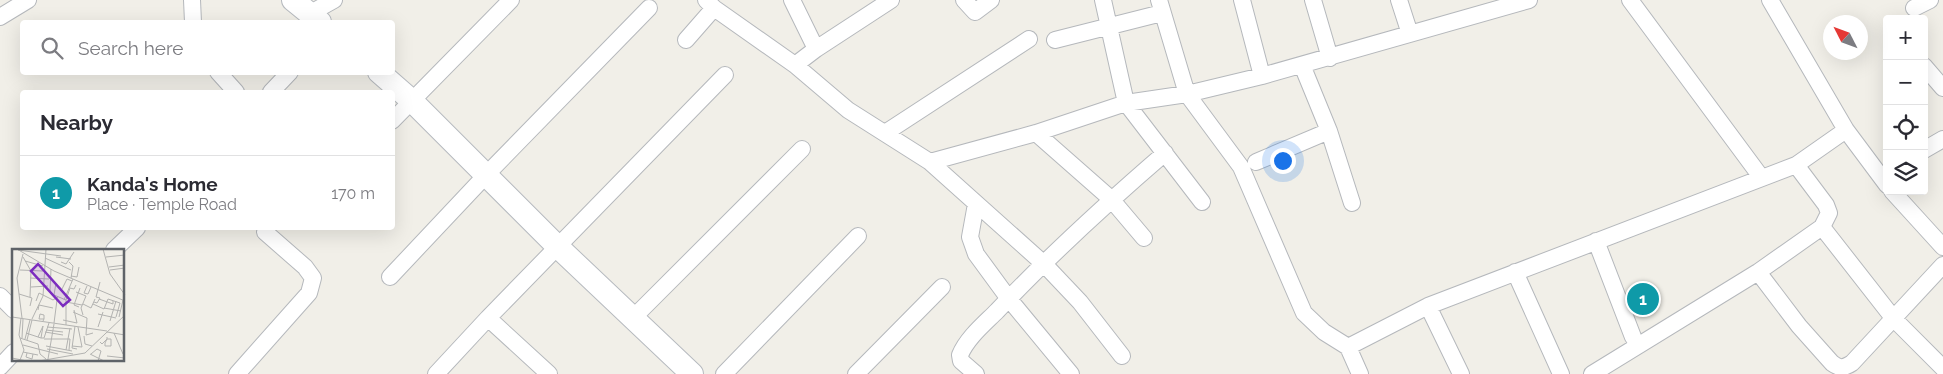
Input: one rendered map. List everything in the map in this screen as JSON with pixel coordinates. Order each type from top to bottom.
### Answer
[{"type":"street","points":[[0,17],[28,0]]},
{"type":"street","points":[[190,20],[192,0]]},
{"type":"street","points":[[308,12],[334,0]]},
{"type":"street","points":[[395,118],[511,0]]},
{"type":"street","points":[[792,0],[816,49]]},
{"type":"street","points":[[964,0],[975,12],[991,0]]},
{"type":"street","points":[[1103,0],[1126,103],[1202,202]]},
{"type":"street","points":[[1242,0],[1262,76]]},
{"type":"street","points":[[1313,0],[1330,58]]},
{"type":"street","points":[[1399,0],[1410,34]]},
{"type":"street","points":[[930,162],[1036,133],[1126,103],[1187,94],[1262,76],[1330,58],[1509,3],[1530,0]]},
{"type":"street","points":[[1630,0],[1761,177]]},
{"type":"street","points":[[1770,0],[1846,130],[1883,177]]},
{"type":"street","points":[[1914,8],[1930,0]]},
{"type":"street","points":[[795,66],[881,3]]},
{"type":"street","points":[[686,40],[710,4],[795,66],[848,110],[930,162],[1044,264],[1080,302],[1122,356]]},
{"type":"street","points":[[1055,40],[1108,26],[1160,6],[1187,94],[1241,167],[1304,313],[1324,332],[1348,347],[1360,374]]},
{"type":"street","points":[[390,277],[487,174],[649,8]]},
{"type":"street","points":[[885,132],[1029,39]]},
{"type":"street","points":[[1302,65],[1328,132],[1352,203]]},
{"type":"street","points":[[1928,71],[1943,88]]},
{"type":"street","points":[[221,75],[234,90]]},
{"type":"street","points":[[273,90],[287,75]]},
{"type":"street","points":[[383,75],[412,100],[558,247],[692,374]]},
{"type":"street","points":[[436,374],[488,318],[725,75]]},
{"type":"street","points":[[1348,347],[1428,306],[1796,165],[1846,130]]},
{"type":"street","points":[[1256,162],[1328,132]]},
{"type":"street","points":[[1036,133],[1111,199],[1144,238]]},
{"type":"street","points":[[1928,147],[1943,138]]},
{"type":"street","points":[[633,318],[802,149]]},
{"type":"street","points":[[976,374],[961,361],[960,355],[966,344],[1008,299],[1111,199],[1165,153]]},
{"type":"street","points":[[1592,374],[1758,272],[1822,227],[1830,213],[1826,204],[1796,165]]},
{"type":"street","points":[[1896,195],[1943,247]]},
{"type":"street","points":[[976,204],[970,237],[971,245],[976,254],[1008,299],[1071,374]]},
{"type":"street","points":[[1822,227],[1894,318],[1943,368]]},
{"type":"street","points":[[115,249],[135,230]]},
{"type":"street","points":[[237,374],[309,293],[312,278],[305,267],[266,232]]},
{"type":"street","points":[[724,374],[858,236]]},
{"type":"street","points":[[1596,241],[1633,337]]},
{"type":"street","points":[[1758,272],[1799,326],[1832,363],[1838,367],[1845,368],[1852,363],[1943,265]]},
{"type":"street","points":[[1515,272],[1561,374]]},
{"type":"street","points":[[856,374],[942,287]]},
{"type":"street","points":[[0,296],[12,308]]},
{"type":"street","points":[[1428,306],[1461,374]]},
{"type":"street","points":[[488,318],[549,374]]},
{"type":"street","points":[[0,367],[12,354]]},
{"type":"place","name":"Kanda's Home","points":[[1643,299]]}]
